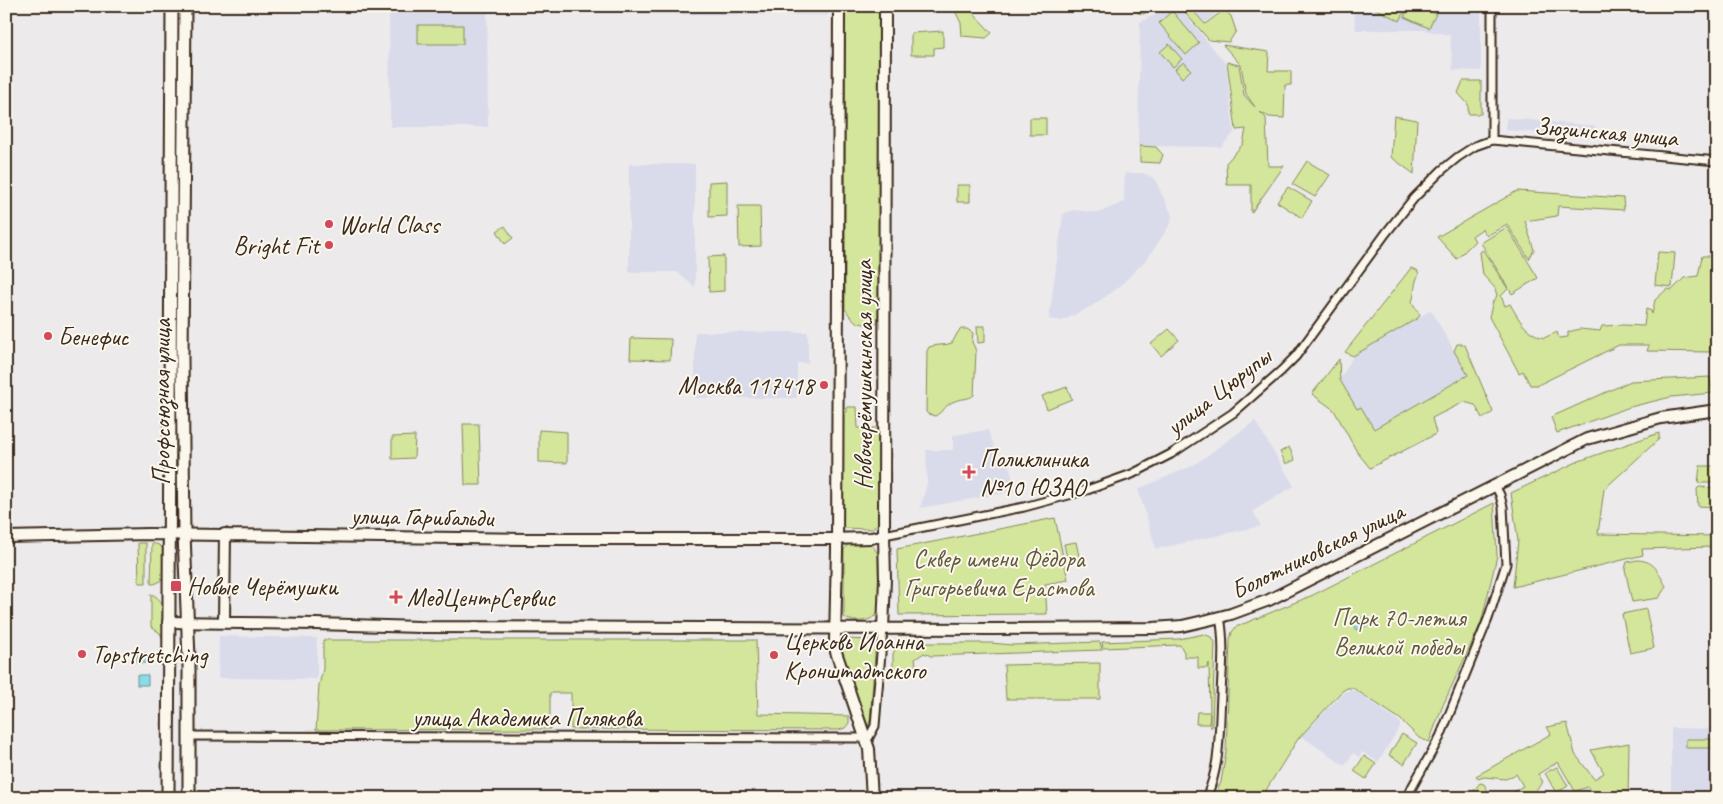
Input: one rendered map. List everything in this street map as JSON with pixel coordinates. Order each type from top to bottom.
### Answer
[{"type":"main road","name":"Профсоюзная улица","points":[[168,798],[172,6]]},
{"type":"main road","name":"Профсоюзная улица","points":[[186,6],[182,358],[184,534],[188,622],[189,798]]},
{"type":"street","name":"Новочерёмушкинская улица","points":[[839,6],[836,652],[870,755],[872,798]]},
{"type":"street","name":"Новочерёмушкинская улица","points":[[865,738],[869,737],[875,726],[886,578],[884,535],[885,6]]},
{"type":"street","points":[[1492,6],[1492,140]]},
{"type":"street","name":"улица Цюрупы","points":[[836,539],[871,538],[1024,507],[1087,490],[1132,474],[1171,454],[1232,413],[1282,371],[1296,356],[1414,198],[1458,157],[1475,146],[1492,140]]},
{"type":"street","name":"Зюзинская улица","points":[[1492,140],[1717,161]]},
{"type":"street","name":"Болотниковская улица","points":[[883,629],[1153,628],[1182,626],[1220,617],[1254,606],[1285,592],[1568,448],[1601,434],[1661,418],[1717,410]]},
{"type":"street","points":[[1406,798],[1440,737],[1488,619],[1506,564],[1503,507],[1495,485]]},
{"type":"street","name":"улица Гарибальди","points":[[6,536],[225,534],[527,538],[836,539]]},
{"type":"street","points":[[224,622],[225,534]]},
{"type":"street","points":[[1206,798],[1215,772],[1218,740],[1223,643],[1220,617]]},
{"type":"street","points":[[168,622],[420,627],[883,629]]},
{"type":"street","name":"улица Академика Полякова","points":[[189,736],[865,738]]},
{"type":"shaded area","points":[[389,6],[487,6],[488,127],[390,127]]},
{"type":"shaded area","points":[[640,6],[828,6],[828,15],[640,14]]},
{"type":"shaded area","points":[[1173,6],[1178,6],[1226,64],[1234,133],[1221,147],[1138,146],[1140,22]]},
{"type":"shaded area","points":[[1190,6],[1224,6],[1205,23]]},
{"type":"shaded area","points":[[1353,6],[1481,6],[1481,71],[1453,70],[1450,35],[1423,30],[1356,30]]},
{"type":"shaded area","points":[[1506,118],[1595,126],[1594,138],[1506,130]]},
{"type":"shaded area","points":[[629,164],[695,164],[695,287],[677,272],[629,272]]},
{"type":"shaded area","points":[[1125,173],[1142,173],[1154,178],[1172,215],[1171,223],[1148,258],[1118,288],[1092,306],[1062,321],[1049,319],[1063,214],[1073,210],[1098,213],[1124,202]]},
{"type":"shaded area","points":[[1431,310],[1468,375],[1374,429],[1361,407],[1357,410],[1340,380],[1353,356]]},
{"type":"shaded area","points":[[695,332],[808,332],[808,363],[797,363],[797,398],[695,398]]},
{"type":"shaded area","points":[[1255,421],[1294,486],[1253,511],[1261,526],[1156,549],[1138,489],[1194,465]]},
{"type":"shaded area","name":"Поликлиника №10 ЮЗАО","points":[[988,430],[998,457],[1007,458],[1016,491],[920,508],[927,484],[926,450],[953,450],[953,435]]},
{"type":"shaded area","points":[[219,636],[317,638],[317,679],[218,678]]},
{"type":"shaded area","points":[[1356,691],[1400,722],[1400,727],[1378,762],[1362,752],[1359,757],[1353,753],[1345,766],[1301,736],[1344,692]]},
{"type":"shaded area","points":[[1671,728],[1717,729],[1717,798],[1671,798]]},
{"type":"shaded area","points":[[1588,788],[1592,798],[1567,798],[1576,793]]},
{"type":"green space","points":[[845,6],[880,6],[878,323],[872,324],[858,323],[845,309]]},
{"type":"green space","points":[[956,6],[973,6],[970,10],[992,33],[986,38],[962,36],[961,23],[956,13]]},
{"type":"green space","points":[[1134,6],[1153,6],[1144,14],[1138,13]]},
{"type":"green space","points":[[1179,6],[1189,6],[1205,24],[1224,10],[1231,16],[1236,31],[1229,42],[1209,40]]},
{"type":"green space","points":[[1370,6],[1407,6],[1400,21]]},
{"type":"green space","points":[[1410,6],[1419,6],[1436,14],[1429,28],[1404,17]]},
{"type":"green space","points":[[1172,11],[1199,43],[1186,55],[1159,23]]},
{"type":"green space","points":[[418,25],[463,25],[463,44],[418,44]]},
{"type":"green space","points":[[943,31],[943,47],[934,48],[934,55],[911,55],[911,33]]},
{"type":"green space","points":[[1169,44],[1182,59],[1173,67],[1160,52]]},
{"type":"green space","points":[[1223,45],[1269,52],[1268,71],[1291,71],[1291,85],[1285,85],[1284,118],[1269,117],[1260,112],[1266,118],[1268,166],[1284,166],[1251,213],[1251,185],[1227,185],[1226,163],[1243,144],[1246,129],[1236,130],[1227,62],[1239,65],[1244,95],[1255,107],[1246,94],[1241,65]]},
{"type":"green space","points":[[1184,62],[1191,70],[1182,78],[1175,69]]},
{"type":"green space","points":[[1463,81],[1481,81],[1481,114],[1468,114],[1468,104],[1458,93]]},
{"type":"green space","points":[[1394,116],[1417,120],[1414,174],[1391,157]]},
{"type":"green space","points":[[1030,118],[1046,118],[1046,135],[1030,135]]},
{"type":"green space","points":[[1140,146],[1156,147],[1163,155],[1160,163],[1140,162]]},
{"type":"green space","points":[[1307,161],[1330,175],[1315,197],[1292,184]]},
{"type":"green space","points":[[727,181],[727,216],[709,217],[709,182]]},
{"type":"green space","points":[[957,185],[970,185],[970,202],[957,202]]},
{"type":"green space","points":[[1288,187],[1312,201],[1302,218],[1277,202]]},
{"type":"green space","points":[[1517,191],[1623,198],[1624,210],[1558,206],[1557,216],[1525,221],[1534,250],[1529,259],[1507,224],[1487,236],[1482,229],[1472,236],[1475,241],[1457,259],[1437,237]]},
{"type":"green space","points":[[738,206],[760,206],[761,246],[739,247]]},
{"type":"green space","points":[[505,226],[513,238],[505,244],[497,231]]},
{"type":"green space","points":[[1507,227],[1538,278],[1512,294],[1481,243]]},
{"type":"green space","points":[[1483,250],[1508,289],[1501,296],[1505,306],[1510,304],[1527,329],[1537,336],[1544,338],[1557,332],[1559,338],[1568,337],[1568,332],[1580,329],[1600,331],[1602,326],[1644,326],[1646,309],[1651,311],[1652,314],[1655,300],[1667,289],[1672,290],[1684,278],[1698,276],[1702,256],[1713,256],[1710,352],[1647,351],[1649,345],[1619,345],[1538,385],[1530,385],[1523,371],[1519,373],[1489,317],[1493,301],[1497,296],[1495,288],[1483,275],[1480,252]]},
{"type":"green space","points":[[1658,252],[1675,253],[1672,287],[1655,285]]},
{"type":"green space","points":[[724,256],[724,291],[709,292],[708,257]]},
{"type":"green space","points":[[1411,268],[1417,270],[1419,274],[1412,302],[1420,315],[1418,318],[1353,356],[1345,352]]},
{"type":"green space","points":[[977,326],[985,326],[985,342],[978,343]]},
{"type":"green space","points":[[961,329],[967,329],[973,333],[972,342],[976,351],[974,395],[952,402],[935,416],[928,414],[926,412],[927,351],[932,346],[952,343]]},
{"type":"green space","points":[[1169,329],[1179,340],[1161,356],[1151,344]]},
{"type":"green space","points":[[631,338],[671,339],[670,360],[630,359]]},
{"type":"green space","points":[[1457,344],[1465,345],[1493,412],[1482,418],[1475,405],[1464,402],[1432,418],[1436,433],[1434,435],[1370,468],[1357,452],[1334,410],[1312,394],[1339,359],[1340,380],[1357,409],[1361,407],[1374,429],[1468,375],[1454,351]]},
{"type":"green space","points":[[1710,377],[1713,393],[1671,397],[1630,407],[1557,433],[1551,417],[1631,381]]},
{"type":"green space","points":[[1067,387],[1072,399],[1047,409],[1042,396]]},
{"type":"green space","points":[[847,407],[857,407],[858,428],[879,428],[879,523],[871,529],[842,528],[840,413],[847,412]]},
{"type":"green space","points":[[463,424],[479,424],[481,485],[465,485]]},
{"type":"green space","points":[[539,430],[567,432],[567,463],[539,462]]},
{"type":"green space","name":"Парк 70-летия Великой победы","points":[[1659,433],[1659,439],[1604,489],[1598,534],[1717,536],[1717,553],[1714,553],[1713,547],[1642,549],[1643,555],[1513,587],[1518,541],[1511,493],[1579,461]]},
{"type":"green space","points":[[415,436],[414,458],[392,459],[392,437]]},
{"type":"green space","points":[[1289,447],[1295,460],[1286,464],[1280,452]]},
{"type":"green space","points":[[1700,466],[1717,466],[1717,483],[1698,483]]},
{"type":"green space","points":[[1699,487],[1716,488],[1717,507],[1698,506],[1697,489]]},
{"type":"green space","name":"Парк 70-летия Великой победы","points":[[1494,503],[1497,556],[1481,623],[1443,705],[1429,742],[1419,738],[1400,719],[1353,688],[1347,688],[1341,692],[1298,739],[1261,798],[1214,798],[1221,782],[1226,752],[1230,639],[1236,627],[1313,595]]},
{"type":"green space","name":"Сквер имени Фёдора Григорьевича Ерастова","points":[[1055,518],[1068,580],[1045,584],[1047,614],[899,615],[897,549]]},
{"type":"green space","points":[[866,541],[873,546],[878,554],[879,612],[868,620],[852,621],[844,617],[844,550],[848,544]]},
{"type":"green space","points":[[1076,542],[1080,561],[1068,563],[1064,544]]},
{"type":"green space","points":[[138,543],[146,543],[146,583],[139,583]]},
{"type":"green space","points":[[152,543],[159,545],[164,550],[165,566],[161,581],[151,584]]},
{"type":"green space","points":[[1637,560],[1648,562],[1658,571],[1666,586],[1659,598],[1632,602],[1625,569],[1627,562]]},
{"type":"green space","points":[[151,594],[161,602],[165,615],[164,642],[160,633],[151,627]]},
{"type":"green space","points":[[1646,609],[1654,648],[1630,653],[1622,614]]},
{"type":"green space","points":[[1204,634],[1211,637],[1215,642],[1212,727],[1210,727],[1210,713],[1209,724],[1196,724],[1197,712],[1210,712],[1209,663],[1208,668],[1198,668],[1198,657],[1184,657],[1184,652],[1180,645],[1103,648],[1102,642],[1179,639]]},
{"type":"green space","points":[[840,639],[876,640],[870,721],[868,726],[863,722],[841,651]]},
{"type":"green space","points":[[323,640],[756,640],[758,714],[849,716],[849,723],[845,728],[839,730],[571,729],[571,693],[550,693],[550,729],[316,730],[319,685],[323,669]]},
{"type":"green space","points":[[1100,642],[1102,650],[931,656],[924,653],[915,659],[916,664],[909,671],[893,670],[893,654],[898,643],[991,643],[1012,645]]},
{"type":"green space","points":[[1100,663],[1100,699],[1006,699],[1004,665]]},
{"type":"green space","points":[[1567,723],[1575,754],[1594,779],[1604,773],[1591,750],[1629,743],[1628,798],[1593,798],[1588,787],[1575,791],[1558,762],[1538,774],[1543,782],[1535,791],[1512,797],[1505,797],[1523,786],[1516,774],[1506,779],[1484,777],[1478,779],[1476,776],[1551,734],[1547,727]]},
{"type":"green space","points":[[1402,734],[1417,743],[1404,764],[1389,755]]},
{"type":"green space","points":[[1686,739],[1715,739],[1714,748],[1686,748]]},
{"type":"green space","points":[[1364,756],[1376,764],[1366,779],[1354,771]]},
{"type":"green space","points":[[1557,767],[1568,786],[1556,793],[1545,773]]},
{"type":"green space","points":[[1480,783],[1484,784],[1492,798],[1468,798]]},
{"type":"water","points":[[1367,616],[1370,625],[1356,630],[1353,620]]},
{"type":"water","points":[[137,653],[147,653],[147,663],[137,663]]},
{"type":"water","points":[[137,675],[148,675],[148,685],[137,685]]},
{"type":"place","name":"World Class","points":[[329,224]]},
{"type":"place","name":"Bright Fit","points":[[329,245]]},
{"type":"place","name":"Бенефис","points":[[48,336]]},
{"type":"place","name":"Москва 117418","points":[[824,385]]},
{"type":"place","name":"Поликлиника №10 ЮЗАО","points":[[969,472]]},
{"type":"place","name":"Новые Черёмушки","points":[[176,586]]},
{"type":"place","name":"МедЦентрСервис","points":[[396,597]]},
{"type":"place","name":"Topstretching","points":[[82,654]]},
{"type":"place","name":"Церковь Иоанна Кронштадтского","points":[[774,655]]}]
